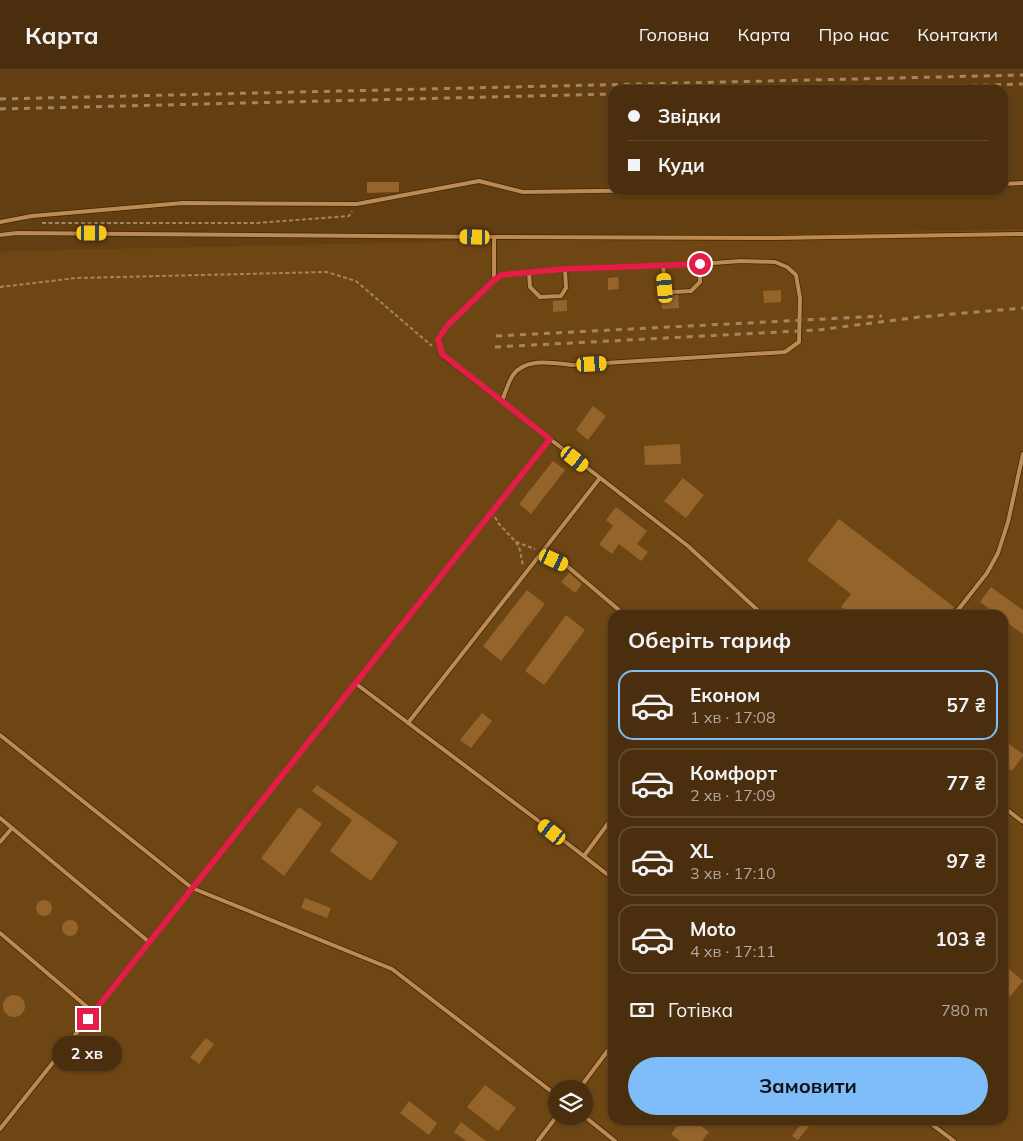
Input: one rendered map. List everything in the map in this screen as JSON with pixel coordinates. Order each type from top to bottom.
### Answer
[{"type":"lane","points":[[0,222],[32,216],[183,203],[356,204],[479,181],[523,192],[608,191]]},
{"type":"lane","points":[[1008,184],[1023,183]]},
{"type":"lane","points":[[0,235],[17,233],[494,238],[774,238],[1023,234]]},
{"type":"lane","points":[[494,238],[494,280]]},
{"type":"lane","points":[[502,401],[513,375],[532,363],[573,365],[785,352],[799,342],[800,298],[796,275],[787,267],[775,262],[741,261],[565,269],[501,275],[447,326],[438,340],[442,354],[550,439],[688,546],[758,610]]},
{"type":"lane","points":[[663,265],[665,288],[673,292],[691,291],[700,282],[700,264]]},
{"type":"lane","points":[[529,272],[530,287],[540,297],[561,296],[566,288],[565,269]]},
{"type":"lane","points":[[0,1129],[550,439]]},
{"type":"lane","points":[[958,610],[987,573],[998,553],[1008,522],[1023,454]]},
{"type":"lane","points":[[408,723],[600,478]]},
{"type":"lane","points":[[541,554],[567,566],[619,610]]},
{"type":"lane","points":[[355,683],[608,875]]},
{"type":"lane","points":[[0,735],[192,888],[392,969],[548,1089]]},
{"type":"lane","points":[[1008,811],[1023,822]]},
{"type":"lane","points":[[0,818],[149,942]]},
{"type":"lane","points":[[584,856],[608,823]]},
{"type":"lane","points":[[0,842],[12,828]]},
{"type":"lane","points":[[0,933],[94,1012]]},
{"type":"lane","points":[[586,1080],[608,1050]]},
{"type":"lane","points":[[593,1123],[615,1141]]},
{"type":"lane","points":[[538,1141],[551,1125]]},
{"type":"lane","points":[[933,1125],[954,1141]]},
{"type":"path","points":[[38,223],[258,223],[349,216],[356,204]]},
{"type":"path","points":[[0,287],[76,278],[327,272],[356,281],[442,354]]},
{"type":"path","points":[[492,511],[499,524],[516,542],[522,557],[523,576]]},
{"type":"path","points":[[516,542],[533,548],[541,554]]},
{"type":"shaded area","points":[[1023,229],[1023,1141],[0,1141],[0,253],[11,251]]},
{"type":"building","points":[[367,182],[399,182],[399,192],[367,193]]},
{"type":"building","points":[[618,277],[619,289],[608,290],[608,278]]},
{"type":"building","points":[[781,290],[781,302],[764,303],[763,291]]},
{"type":"building","points":[[678,295],[679,308],[662,309],[661,296]]},
{"type":"building","points":[[567,300],[567,311],[553,312],[553,301]]},
{"type":"building","points":[[593,406],[606,416],[588,440],[576,430]]},
{"type":"building","points":[[680,444],[681,464],[645,465],[644,446]]},
{"type":"building","points":[[553,461],[565,470],[531,514],[519,504]]},
{"type":"building","points":[[683,478],[704,495],[686,518],[664,501]]},
{"type":"building","points":[[616,507],[647,531],[637,544],[648,552],[641,561],[619,544],[612,554],[599,544],[613,526],[606,520]]},
{"type":"building","points":[[839,519],[954,607],[952,610],[845,610],[841,607],[851,594],[807,560]]},
{"type":"building","points":[[569,573],[582,584],[575,593],[561,582]]},
{"type":"building","points":[[991,587],[1023,610],[1023,634],[1009,624],[1008,625],[1008,610],[991,610],[980,602]]},
{"type":"building","points":[[527,590],[545,604],[501,661],[483,646]]},
{"type":"building","points":[[566,615],[585,630],[544,685],[525,671]]},
{"type":"building","points":[[482,713],[492,721],[471,748],[460,740]]},
{"type":"building","points":[[1008,743],[1023,754],[1012,771],[1008,768]]},
{"type":"building","points":[[317,785],[398,842],[371,881],[330,851],[352,820],[312,791]]},
{"type":"building","points":[[299,807],[322,824],[284,876],[261,858]]},
{"type":"building","points":[[305,898],[331,908],[327,918],[301,908]]},
{"type":"building","points":[[44,900],[52,908],[44,916],[36,908]]},
{"type":"building","points":[[70,920],[78,928],[70,936],[62,928]]},
{"type":"building","points":[[1008,968],[1023,981],[1008,999]]},
{"type":"building","points":[[10,995],[18,995],[25,1002],[25,1010],[18,1017],[10,1017],[3,1010],[3,1002]]},
{"type":"building","points":[[206,1038],[214,1044],[199,1064],[190,1057]]},
{"type":"building","points":[[485,1085],[516,1108],[498,1131],[467,1107]]},
{"type":"building","points":[[409,1101],[437,1123],[429,1135],[400,1113]]},
{"type":"building","points":[[461,1122],[486,1141],[466,1141],[454,1132]]},
{"type":"building","points":[[678,1125],[700,1125],[709,1132],[702,1141],[680,1141],[671,1134]]},
{"type":"building","points":[[800,1125],[810,1125],[798,1140],[792,1136]]},
{"type":"railway","points":[[0,99],[1023,75]]},
{"type":"railway","points":[[984,85],[1023,84]]},
{"type":"railway","points":[[0,109],[608,94]]},
{"type":"railway","points":[[495,347],[818,330],[919,317],[1023,308]]},
{"type":"railway","points":[[496,336],[882,316]]},
{"type":"route","points":[[88,1019],[550,439],[442,354],[438,340],[447,326],[501,275],[565,269],[700,264]]}]
